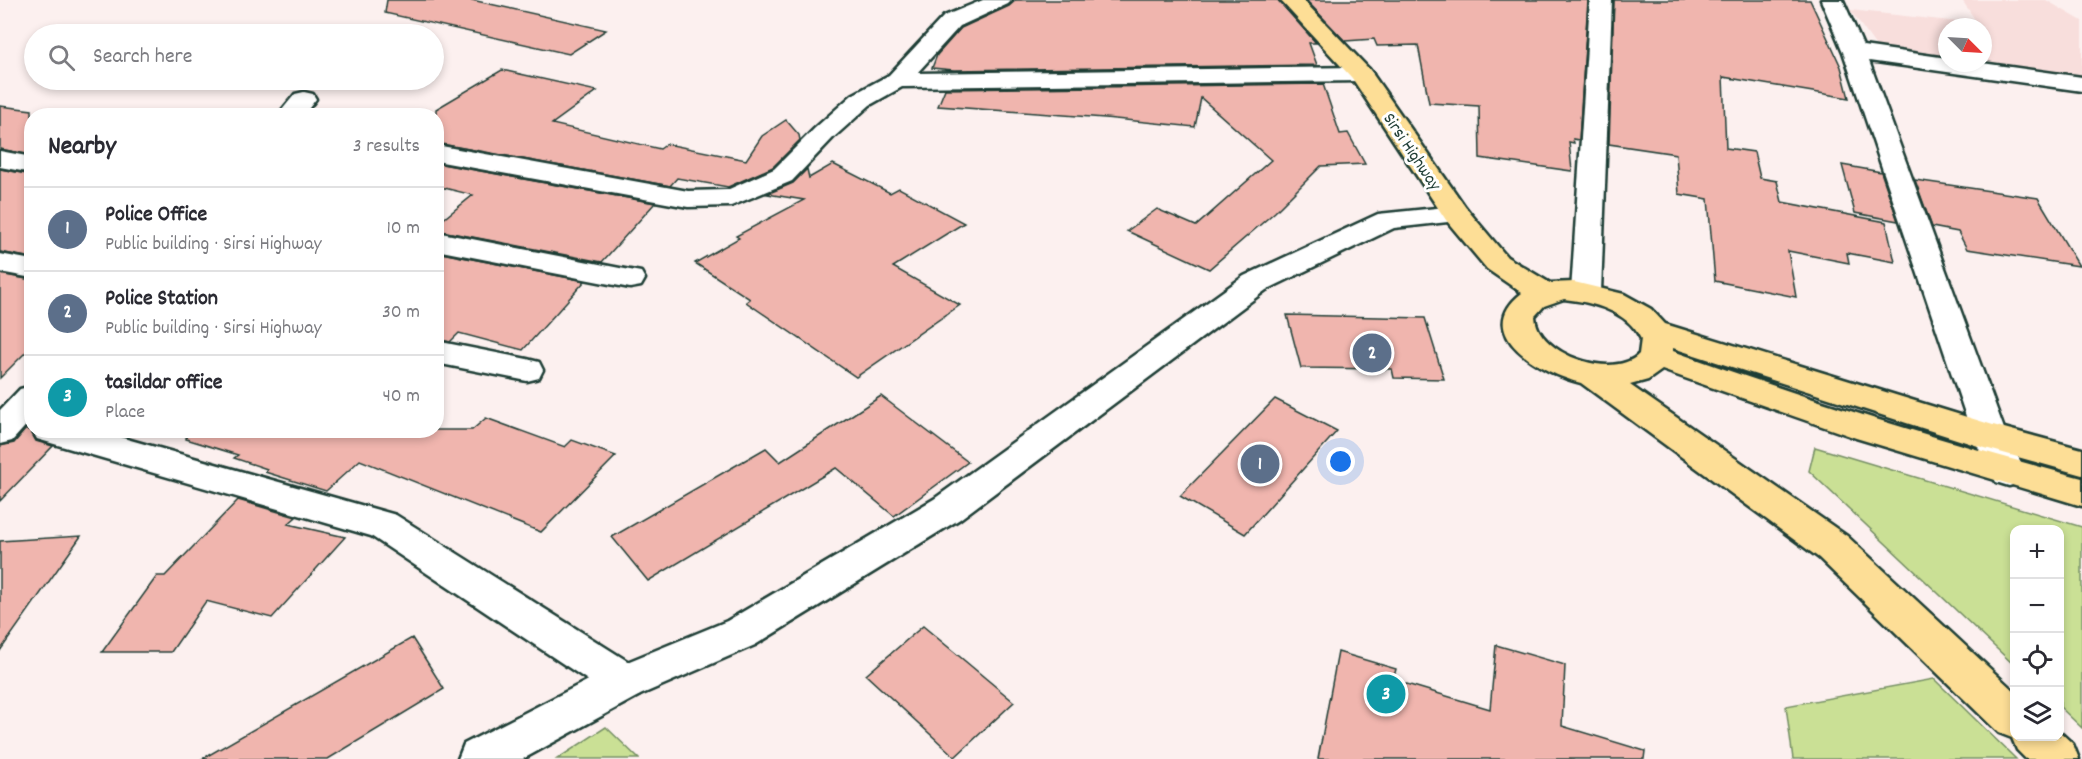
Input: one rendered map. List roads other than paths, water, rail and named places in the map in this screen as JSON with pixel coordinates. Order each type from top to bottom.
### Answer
[{"type":"main road","name":"Sirsi Highway","points":[[1291,0],[1360,74],[1456,214],[1497,262],[1544,293]]},
{"type":"main road","points":[[1655,344],[1648,367],[1634,374],[1615,377],[1593,375],[1570,369],[1533,347],[1523,334],[1518,321],[1521,308],[1530,299],[1544,293],[1563,290],[1586,292],[1607,298],[1642,318],[1655,344],[1769,398],[2008,473],[2082,492]]},
{"type":"main road","points":[[1655,344],[2082,462]]},
{"type":"main road","points":[[1593,375],[1833,547],[2010,715]]},
{"type":"main road","points":[[2038,741],[2057,759]]},
{"type":"street","points":[[444,154],[688,200],[731,198],[783,175],[824,133],[861,100],[897,80],[952,21],[1001,0]]},
{"type":"street","points":[[1586,292],[1601,0]]},
{"type":"street","points":[[1832,0],[1854,52],[1990,437],[2008,473]]},
{"type":"street","points":[[1854,52],[2082,84]]},
{"type":"street","points":[[897,80],[1360,74]]},
{"type":"street","points":[[0,159],[24,164]]},
{"type":"street","points":[[480,759],[624,682],[741,633],[947,508],[1255,283],[1388,220],[1456,214]]},
{"type":"street","points":[[444,243],[630,279]]},
{"type":"street","points":[[0,263],[24,268]]},
{"type":"street","points":[[444,354],[527,370]]},
{"type":"street","points":[[77,438],[383,525],[624,682]]},
{"type":"place","name":"Police Station","points":[[1372,353]]},
{"type":"place","name":"Police Office","points":[[1260,464]]},
{"type":"place","name":"tasildar office","points":[[1386,694]]}]
